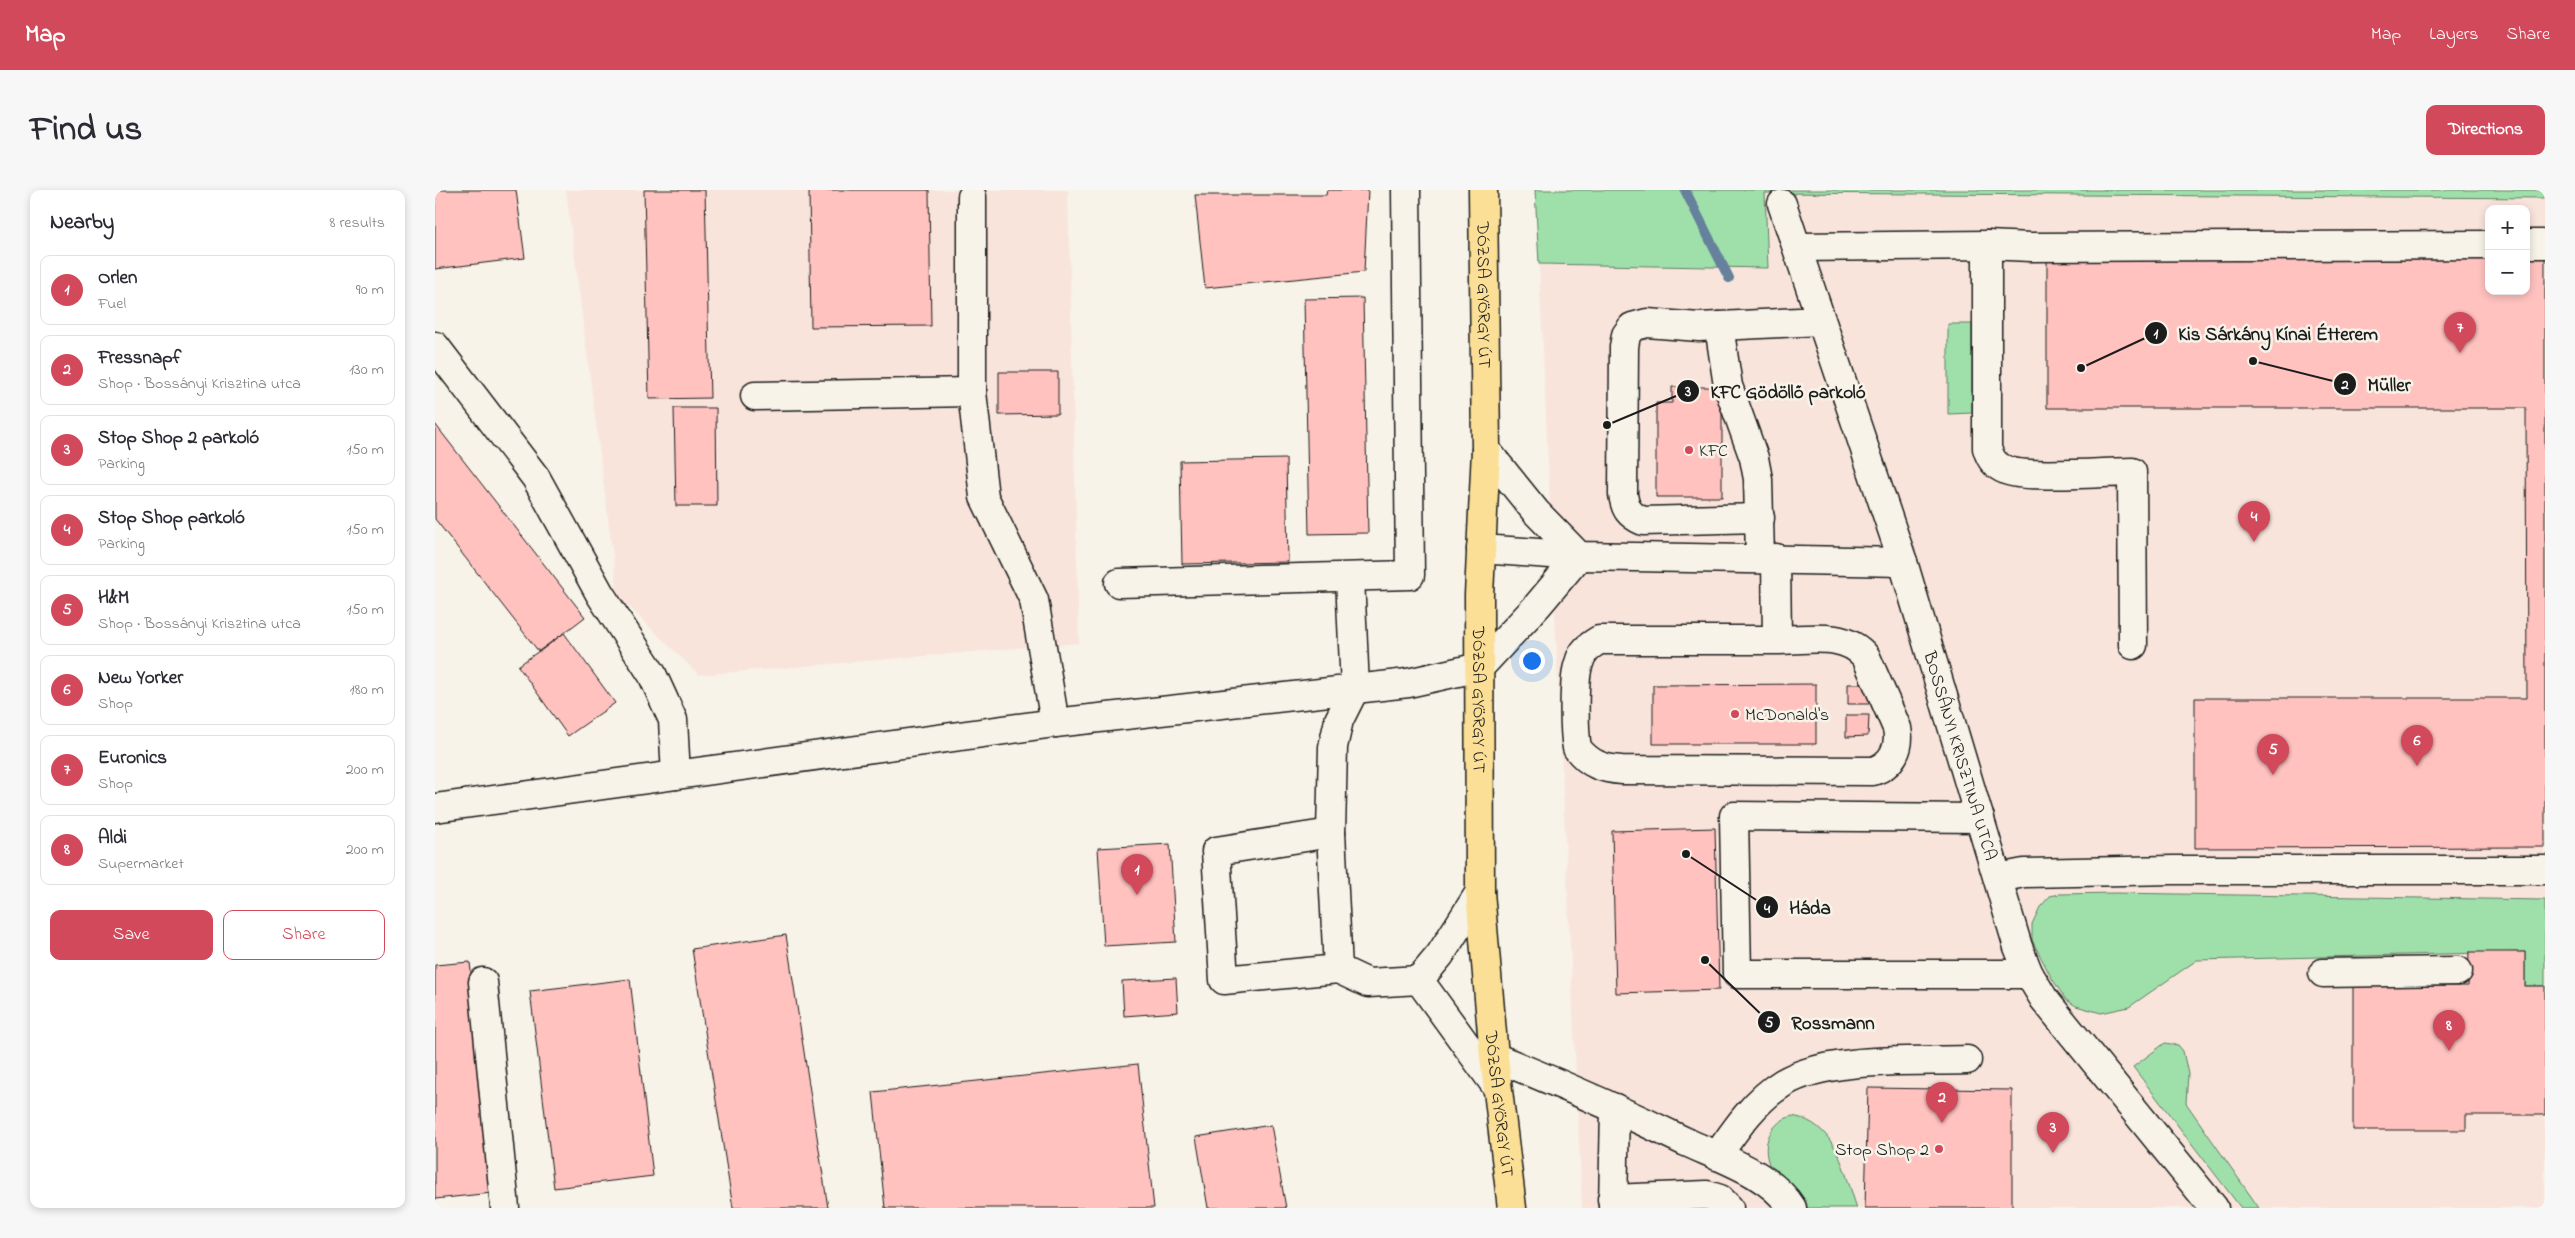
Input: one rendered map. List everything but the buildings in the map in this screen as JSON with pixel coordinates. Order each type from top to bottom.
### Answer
[{"type":"main road","name":"DÓZSA GYÖRGY ÚT","points":[[1483,190],[1486,450],[1481,549],[1480,892],[1497,1087],[1512,1208]]},
{"type":"street","points":[[1119,583],[1410,575],[1405,190]]},
{"type":"street","points":[[972,197],[972,392],[984,497],[1034,600],[1055,723]]},
{"type":"street","name":"BOSSÁNYI KRISZTINA UTCA","points":[[1782,204],[1903,562],[1999,878],[2018,947],[2029,974],[2044,999],[2214,1208]]},
{"type":"street","points":[[2530,244],[2545,244]]},
{"type":"street","points":[[1987,245],[1987,448],[1990,459],[1997,466],[2017,474],[2131,472],[2133,645]]},
{"type":"street","points":[[1797,247],[2485,245]]},
{"type":"street","points":[[1760,518],[1643,521],[1631,516],[1625,505],[1624,347],[1626,335],[1632,327],[1647,323],[1719,326],[1820,321]]},
{"type":"street","points":[[1719,326],[1728,386],[1754,458],[1758,479],[1760,518],[1768,558],[1777,640]]},
{"type":"street","points":[[435,346],[536,478],[600,594],[652,674],[673,720],[676,775]]},
{"type":"street","points":[[755,396],[972,392]]},
{"type":"street","points":[[1486,450],[1536,512],[1579,556]]},
{"type":"street","points":[[1481,549],[1579,556],[1903,562]]},
{"type":"street","points":[[435,808],[1055,723],[1408,683],[1480,667],[1537,606],[1579,556]]},
{"type":"street","points":[[1338,969],[1331,832],[1333,748],[1339,720],[1355,688],[1351,578]]},
{"type":"street","points":[[1599,640],[1777,640],[1841,640],[1859,649],[1866,657],[1897,728],[1897,745],[1891,760],[1883,768],[1873,771],[1622,770],[1598,766],[1581,754],[1575,740],[1578,663],[1589,646],[1599,640]]},
{"type":"street","points":[[1980,818],[1734,816],[1737,974],[2029,974]]},
{"type":"street","points":[[1331,832],[1216,851],[1224,980],[1338,969],[1368,983],[1419,980],[1440,955],[1480,892]]},
{"type":"street","points":[[1999,878],[2024,873],[2173,870],[2545,870]]},
{"type":"street","points":[[2323,973],[2458,970]]},
{"type":"street","points":[[1419,980],[1497,1087]]},
{"type":"street","points":[[483,982],[505,1208]]},
{"type":"street","points":[[1494,1057],[1615,1108],[1717,1156],[1761,1179],[1775,1189],[1792,1208]]},
{"type":"street","points":[[1717,1156],[1730,1137],[1767,1094],[1801,1074],[1822,1068],[1860,1064],[1967,1060]]},
{"type":"street","points":[[1615,1108],[1612,1204],[1707,1195],[1720,1199],[1729,1208]]},
{"type":"shaded area","points":[[566,190],[1068,190],[1079,643],[699,675],[618,596]]},
{"type":"shaded area","points":[[1764,193],[2545,198],[2545,900],[2060,894],[2031,929],[2032,940],[2051,977],[2197,960],[2525,952],[2545,986],[2545,1208],[1582,1208],[1539,264],[1768,268]]},
{"type":"green space","points":[[1535,190],[2545,190],[2545,198],[1765,193],[1768,268],[1539,264]]},
{"type":"green space","points":[[1948,324],[1972,324],[1972,413],[1948,414]]},
{"type":"green space","points":[[2115,893],[2545,900],[2545,986],[2525,986],[2525,952],[2197,960],[2129,1007],[2101,1013],[2076,1006],[2066,1000],[2051,977],[2032,940],[2032,924],[2040,907],[2050,896],[2060,894]]},
{"type":"green space","points":[[2165,1043],[2178,1045],[2183,1051],[2188,1074],[2186,1103],[2259,1208],[2241,1208],[2133,1067]]},
{"type":"green space","points":[[1792,1116],[1807,1120],[1819,1128],[1829,1139],[1843,1165],[1857,1208],[1803,1208],[1775,1176],[1767,1156],[1767,1141],[1773,1128],[1778,1123]]},
{"type":"waterway","points":[[1685,190],[1729,278]]},
{"type":"place","name":"Euronics","points":[[2460,353]]},
{"type":"place","name":"Müller","points":[[2253,361]]},
{"type":"place","name":"Kis Sárkány Kínai Étterem","points":[[2081,368]]},
{"type":"place","name":"KFC Gödöllő parkoló","points":[[1607,425]]},
{"type":"place","name":"KFC","points":[[1689,450]]},
{"type":"place","name":"Stop Shop parkoló","points":[[2254,542]]},
{"type":"place","name":"McDonald's","points":[[1735,714]]},
{"type":"place","name":"New Yorker","points":[[2417,766]]},
{"type":"place","name":"H&M","points":[[2273,775]]},
{"type":"place","name":"Háda","points":[[1686,854]]},
{"type":"place","name":"Orlen","points":[[1137,895]]},
{"type":"place","name":"Rossmann","points":[[1705,960]]},
{"type":"place","name":"Aldi","points":[[2449,1051]]},
{"type":"place","name":"Fressnapf","points":[[1942,1123]]},
{"type":"place","name":"Stop Shop 2","points":[[1939,1149]]},
{"type":"place","name":"Stop Shop 2 parkoló","points":[[2053,1153]]}]
